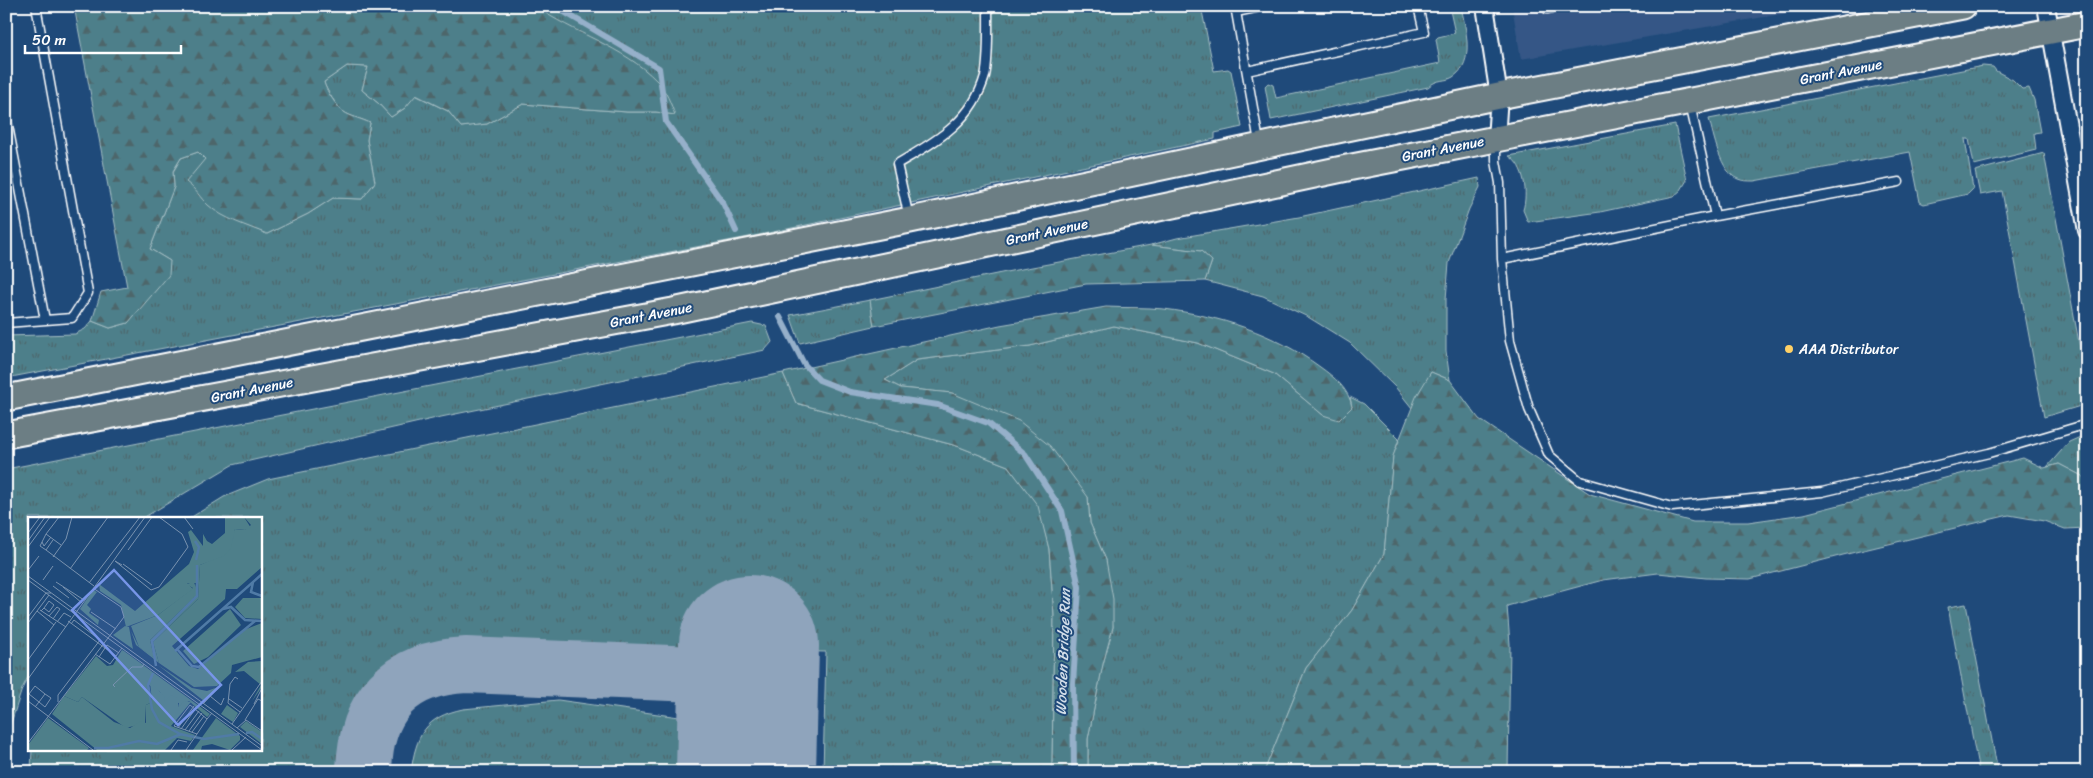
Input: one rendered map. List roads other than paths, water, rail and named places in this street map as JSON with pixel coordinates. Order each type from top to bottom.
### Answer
[{"type":"main road","points":[[6,398],[910,220],[1499,96],[1963,6]]},
{"type":"main road","name":"Grant Avenue","points":[[6,436],[673,311],[1347,168],[2087,24]]},
{"type":"street","points":[[1485,6],[1499,96],[1496,139]]},
{"type":"street","points":[[2046,6],[2078,166],[2087,231]]},
{"type":"lane","points":[[6,323],[72,318],[88,293],[36,6]]},
{"type":"lane","points":[[910,220],[897,164],[931,144],[957,125],[973,105],[985,75],[988,6]]},
{"type":"lane","points":[[1260,146],[1236,9],[1266,6]]},
{"type":"lane","points":[[1246,71],[1424,32],[1418,6]]},
{"type":"lane","points":[[1547,6],[1547,9],[1564,6]]},
{"type":"lane","points":[[1689,102],[1715,216]]},
{"type":"lane","points":[[6,115],[45,320]]},
{"type":"lane","points":[[1496,139],[1496,161],[1500,184],[1502,259],[1510,341],[1529,409],[1549,455],[1580,481],[1672,507],[1822,492],[1989,453],[2087,424]]},
{"type":"lane","points":[[1502,259],[1715,216],[1899,182]]},
{"type":"waterway","name":"Wooden Bridge Run","points":[[554,6],[659,68],[666,122],[723,203],[736,231]]},
{"type":"waterway","name":"Wooden Bridge Run","points":[[780,317],[804,364],[819,380],[850,392],[938,405],[988,423],[1025,454],[1062,511],[1079,587],[1073,684],[1074,772]]},
{"type":"place","name":"AAA Distributor","points":[[1789,349]]}]
